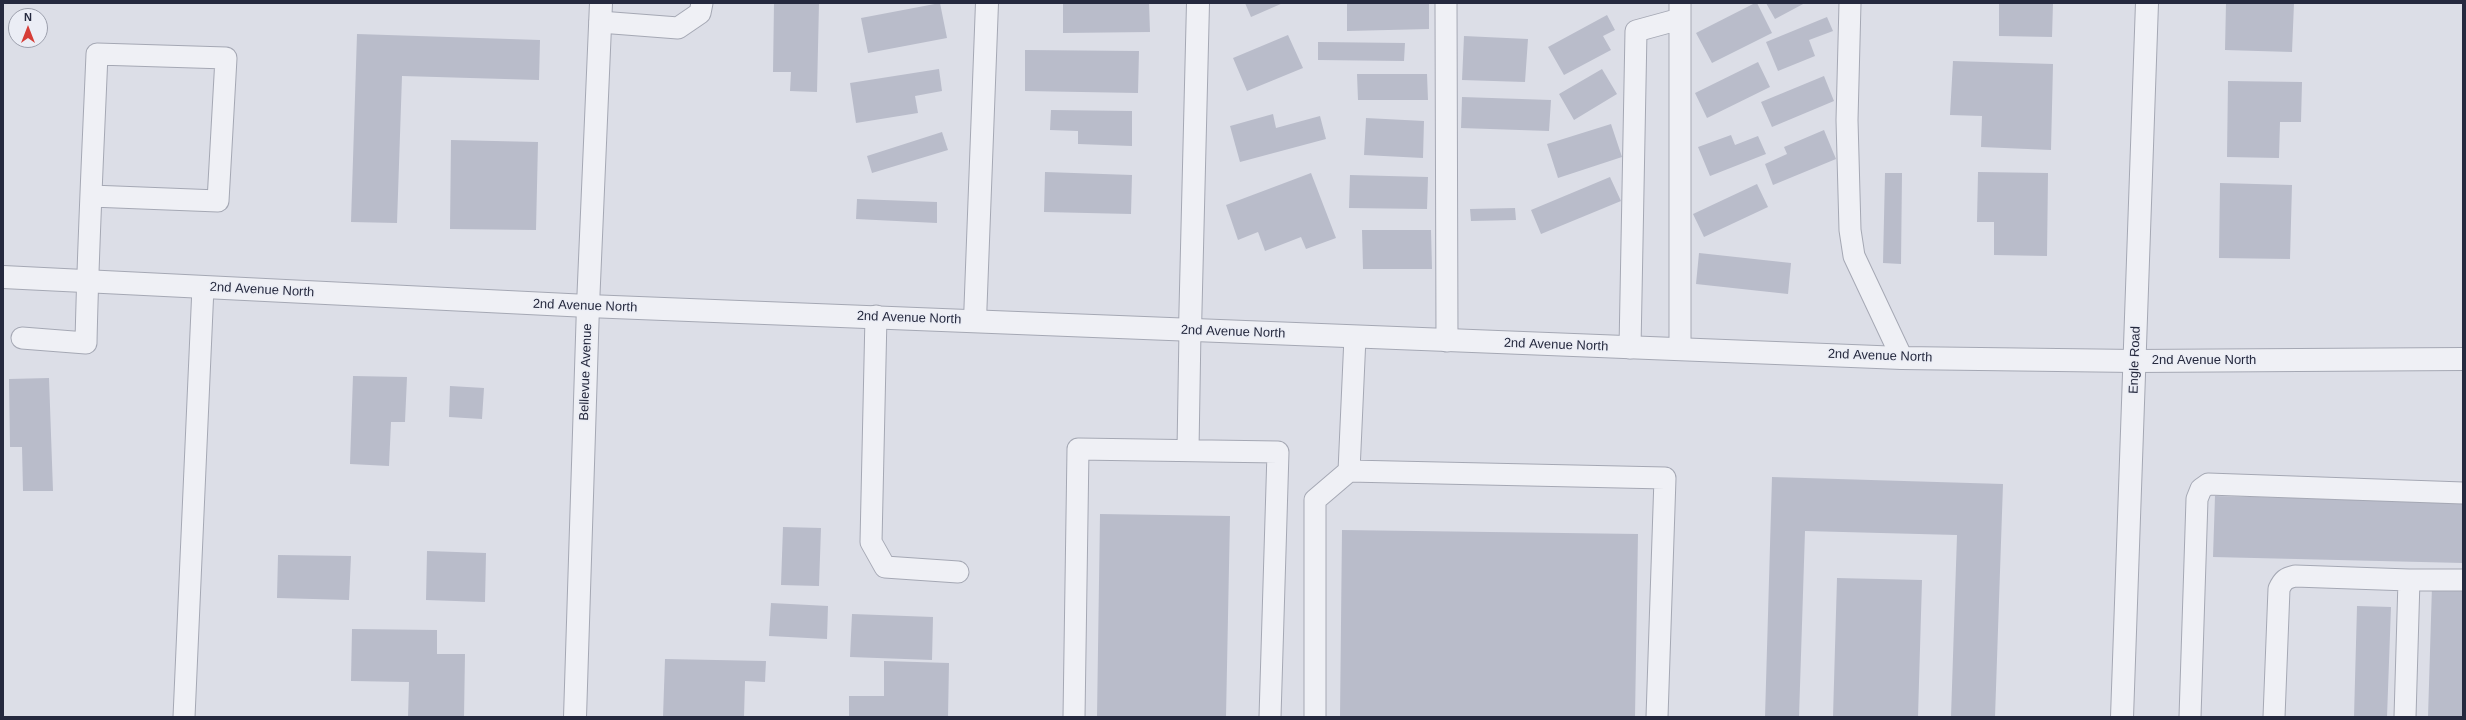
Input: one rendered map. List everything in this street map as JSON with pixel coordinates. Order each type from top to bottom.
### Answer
[{"type":"street","points":[[975,320],[987,3]]},
{"type":"street","points":[[1190,330],[1198,3]]},
{"type":"street","name":"Engle Road","points":[[2122,717],[2147,3]]},
{"type":"street","name":"Bellevue Avenue","points":[[576,717],[588,306],[601,12]]},
{"type":"street","name":"2nd Avenue North","points":[[3,277],[588,306],[876,316],[1447,341],[1902,358],[2135,360],[2463,359]]},
{"type":"lane","points":[[601,12],[678,28],[700,13],[702,3]]},
{"type":"lane","points":[[1446,3],[1447,341]]},
{"type":"lane","points":[[1850,3],[1847,120],[1850,230],[1854,256],[1902,358]]},
{"type":"lane","points":[[1630,348],[1636,31],[1680,11],[1680,350]]},
{"type":"lane","points":[[22,338],[86,342],[87,281],[97,54],[226,58],[218,201],[91,196]]},
{"type":"lane","points":[[184,717],[204,287]]},
{"type":"lane","points":[[876,316],[871,542],[885,567],[958,572]]},
{"type":"lane","points":[[1188,450],[1190,330]]},
{"type":"lane","points":[[1349,471],[1355,337]]},
{"type":"lane","points":[[1074,717],[1078,449],[1278,452],[1270,717]]},
{"type":"lane","points":[[1314,717],[1314,500],[1349,471],[1665,478],[1657,717]]},
{"type":"lane","points":[[2190,717],[2197,499],[2201,490],[2208,484],[2463,493]]},
{"type":"lane","points":[[2274,717],[2279,589],[2282,582],[2287,578],[2295,576],[2409,580],[2463,580]]},
{"type":"lane","points":[[2405,717],[2409,580]]},
{"type":"building","points":[[774,3],[819,3],[817,92],[790,91],[791,72],[773,72]]},
{"type":"building","points":[[940,3],[947,38],[868,53],[861,18]]},
{"type":"building","points":[[1063,3],[1149,3],[1150,32],[1063,33]]},
{"type":"building","points":[[1245,3],[1283,3],[1251,17]]},
{"type":"building","points":[[1347,3],[1429,3],[1429,29],[1347,31]]},
{"type":"building","points":[[1757,3],[1772,33],[1712,63],[1696,33]]},
{"type":"building","points":[[1766,3],[1805,3],[1775,19]]},
{"type":"building","points":[[1999,3],[2053,3],[2052,37],[1999,36]]},
{"type":"building","points":[[2226,3],[2294,3],[2292,52],[2225,50]]},
{"type":"building","points":[[1607,15],[1615,30],[1603,36],[1611,50],[1564,75],[1548,47]]},
{"type":"building","points":[[1827,17],[1833,31],[1809,40],[1815,56],[1778,71],[1766,42]]},
{"type":"building","points":[[357,34],[540,40],[539,80],[402,76],[397,223],[351,222]]},
{"type":"building","points":[[1288,35],[1303,68],[1247,91],[1233,58]]},
{"type":"building","points":[[1464,36],[1528,39],[1525,82],[1462,80]]},
{"type":"building","points":[[1318,42],[1405,43],[1404,61],[1318,60]]},
{"type":"building","points":[[1025,50],[1139,51],[1138,93],[1025,91]]},
{"type":"building","points":[[1953,61],[2053,64],[2051,150],[1981,147],[1982,116],[1950,115]]},
{"type":"building","points":[[1758,62],[1770,87],[1707,118],[1695,93]]},
{"type":"building","points":[[939,69],[942,91],[915,96],[918,113],[856,123],[850,83]]},
{"type":"building","points":[[1602,69],[1617,94],[1574,120],[1559,94]]},
{"type":"building","points":[[1357,74],[1427,74],[1428,100],[1358,100]]},
{"type":"building","points":[[1824,76],[1834,101],[1772,127],[1761,102]]},
{"type":"building","points":[[2228,81],[2302,82],[2301,122],[2280,122],[2279,158],[2227,157]]},
{"type":"building","points":[[1462,97],[1551,100],[1549,131],[1461,128]]},
{"type":"building","points":[[1051,110],[1132,111],[1132,146],[1078,144],[1078,131],[1050,130]]},
{"type":"building","points":[[1273,114],[1276,128],[1320,116],[1326,139],[1240,162],[1230,126]]},
{"type":"building","points":[[1366,118],[1424,121],[1423,158],[1364,155]]},
{"type":"building","points":[[1611,124],[1622,157],[1558,178],[1547,144]]},
{"type":"building","points":[[1824,130],[1836,159],[1773,185],[1765,164],[1787,154],[1784,147]]},
{"type":"building","points":[[942,132],[948,150],[872,173],[867,156]]},
{"type":"building","points":[[1731,135],[1735,145],[1758,136],[1766,154],[1710,176],[1698,147]]},
{"type":"building","points":[[451,140],[538,142],[536,230],[450,229]]},
{"type":"building","points":[[1045,172],[1132,175],[1131,214],[1044,212]]},
{"type":"building","points":[[1978,172],[2048,173],[2047,256],[1994,255],[1994,222],[1977,222]]},
{"type":"building","points":[[1311,173],[1336,238],[1306,249],[1301,237],[1265,251],[1258,232],[1238,240],[1226,205]]},
{"type":"building","points":[[1885,173],[1902,173],[1901,264],[1883,263]]},
{"type":"building","points":[[1350,175],[1428,177],[1427,209],[1349,208]]},
{"type":"building","points":[[1610,177],[1621,201],[1541,234],[1531,210]]},
{"type":"building","points":[[2220,183],[2292,185],[2290,259],[2219,258]]},
{"type":"building","points":[[1757,184],[1768,207],[1704,237],[1693,214]]},
{"type":"building","points":[[857,199],[937,202],[937,223],[856,219]]},
{"type":"building","points":[[1515,208],[1516,220],[1471,221],[1470,209]]},
{"type":"building","points":[[1362,230],[1431,230],[1432,269],[1363,269]]},
{"type":"building","points":[[1699,253],[1791,263],[1788,294],[1696,284]]},
{"type":"building","points":[[353,376],[407,377],[405,422],[391,422],[389,466],[350,464]]},
{"type":"building","points":[[49,378],[53,491],[23,491],[22,447],[10,447],[9,379]]},
{"type":"building","points":[[450,386],[484,388],[482,419],[449,417]]},
{"type":"building","points":[[1772,477],[2003,484],[1995,717],[1951,717],[1957,535],[1805,531],[1799,717],[1765,717]]},
{"type":"building","points":[[2215,496],[2463,502],[2463,563],[2213,557]]},
{"type":"building","points":[[1100,514],[1230,516],[1226,717],[1097,717]]},
{"type":"building","points":[[783,527],[821,528],[819,586],[781,585]]},
{"type":"building","points":[[1342,530],[1638,534],[1635,717],[1340,717]]},
{"type":"building","points":[[427,551],[486,553],[485,602],[426,600]]},
{"type":"building","points":[[278,555],[351,556],[349,600],[277,598]]},
{"type":"building","points":[[1837,578],[1922,580],[1918,717],[1833,717]]},
{"type":"building","points":[[2432,586],[2463,587],[2463,717],[2428,717]]},
{"type":"building","points":[[771,603],[828,606],[827,639],[769,636]]},
{"type":"building","points":[[2357,606],[2391,607],[2387,717],[2354,717]]},
{"type":"building","points":[[852,614],[933,617],[932,660],[850,657]]},
{"type":"building","points":[[352,629],[437,630],[437,654],[465,654],[464,717],[408,717],[409,682],[351,681]]},
{"type":"building","points":[[665,659],[766,661],[765,682],[745,681],[744,717],[663,717]]},
{"type":"building","points":[[884,661],[949,663],[948,717],[849,717],[849,696],[884,696]]}]
